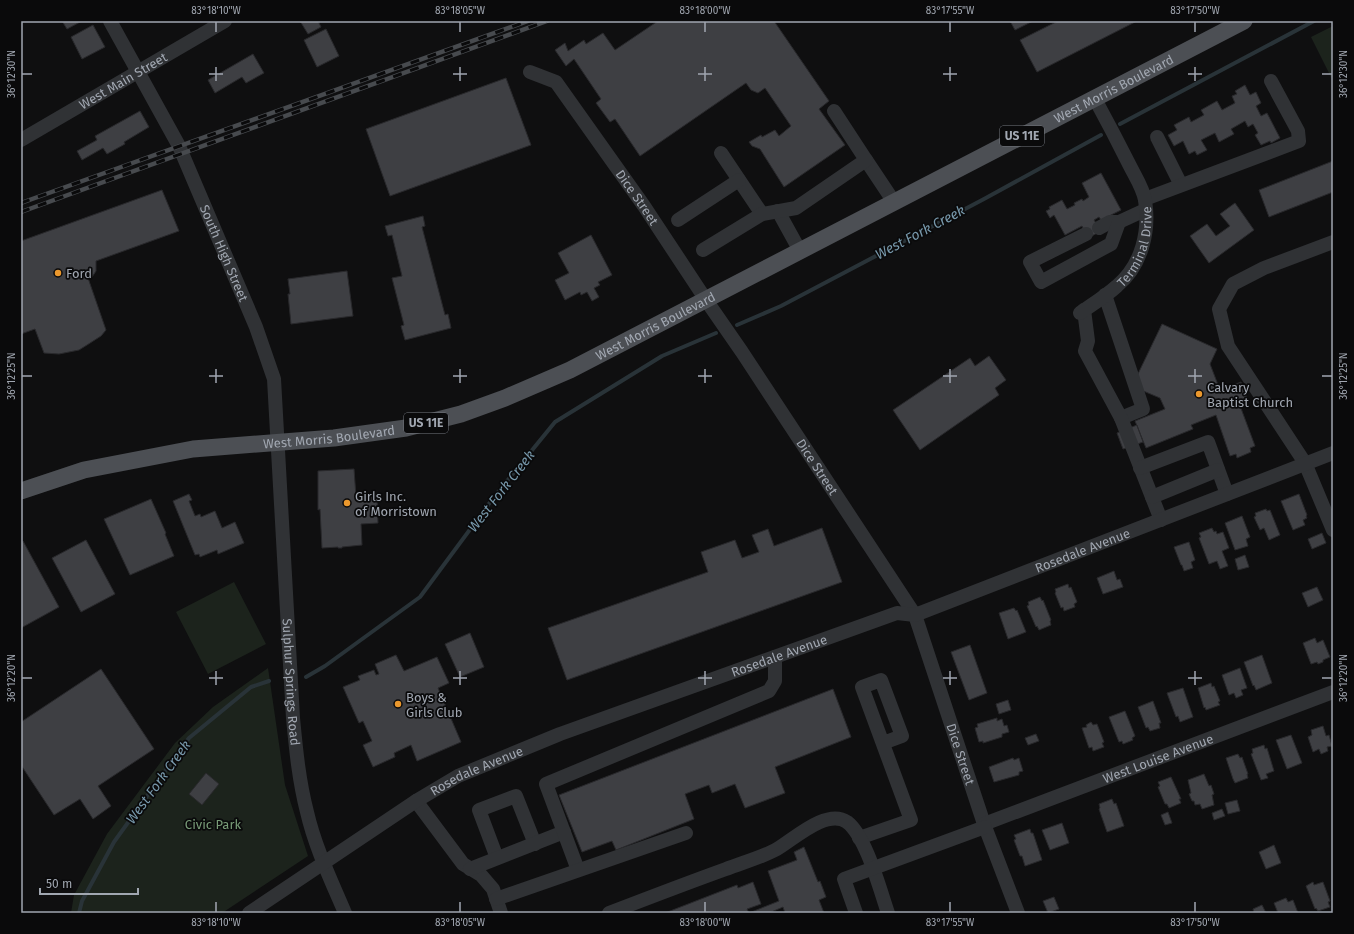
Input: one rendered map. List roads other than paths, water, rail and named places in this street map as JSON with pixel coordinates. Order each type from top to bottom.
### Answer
[{"type":"main road","name":"West Morris Boulevard","points":[[21,491],[84,470],[193,449],[277,443],[368,434],[406,428],[461,414],[505,398],[570,370],[1244,21]]},
{"type":"street","name":"South High Street","points":[[110,21],[179,146],[256,327],[274,379],[277,443]]},
{"type":"street","name":"West Main Street","points":[[21,140],[225,21]]},
{"type":"street","name":"Dice Street","points":[[530,72],[556,82],[644,206],[915,615],[984,825],[1018,913]]},
{"type":"street","points":[[1119,222],[1111,244],[1041,282],[1030,262],[1110,222],[1119,222],[1145,205],[1182,185],[1299,141],[1298,131],[1271,81]]},
{"type":"street","name":"Terminal Drive","points":[[1095,99],[1134,173],[1145,205],[1146,229],[1142,251],[1134,266],[1118,286],[1082,312],[1088,341],[1085,351],[1120,418]]},
{"type":"street","points":[[834,111],[894,202]]},
{"type":"street","points":[[1157,137],[1182,185]]},
{"type":"street","points":[[721,152],[762,214]]},
{"type":"street","points":[[703,250],[762,214],[796,208],[866,160]]},
{"type":"street","points":[[678,220],[739,180]]},
{"type":"street","points":[[778,211],[800,251]]},
{"type":"street","points":[[1333,242],[1264,268],[1233,284],[1219,309],[1228,346],[1305,463],[1333,530]]},
{"type":"street","points":[[1105,295],[1143,409],[1120,418],[1161,520]]},
{"type":"street","points":[[1140,468],[1208,442],[1227,494]]},
{"type":"street","name":"Sulphur Springs Road","points":[[277,443],[292,718],[298,769],[307,814],[323,863],[345,913]]},
{"type":"street","name":"Rosedale Avenue","points":[[249,913],[416,801],[458,776],[560,734],[897,613],[915,615],[1333,453]]},
{"type":"street","points":[[1152,497],[1218,470]]},
{"type":"street","points":[[578,870],[546,784],[769,691],[775,681],[775,656]]},
{"type":"street","name":"West Louise Avenue","points":[[856,913],[844,879],[1333,692]]},
{"type":"street","points":[[859,838],[911,820],[883,743]]},
{"type":"street","points":[[498,858],[479,810],[501,801],[516,796],[535,844]]},
{"type":"street","points":[[416,801],[464,864],[481,875],[493,889],[501,913]]},
{"type":"street","points":[[609,913],[775,850],[825,819],[846,821],[855,830],[865,850],[888,913]]},
{"type":"street","points":[[470,868],[564,832]]},
{"type":"street","points":[[496,898],[686,833]]},
{"type":"waterway","name":"West Fork Creek","points":[[1120,124],[1314,21]]},
{"type":"waterway","name":"West Fork Creek","points":[[737,325],[781,306],[984,199],[1101,135]]},
{"type":"waterway","name":"West Fork Creek","points":[[306,677],[325,666],[420,597],[494,497],[555,422],[662,356],[716,333]]},
{"type":"waterway","name":"West Fork Creek","points":[[79,913],[82,901],[114,842],[189,738],[251,687],[269,681]]},
{"type":"railway","points":[[21,203],[528,21]]},
{"type":"railway","points":[[21,212],[547,21]]},
{"type":"place","name":"Ford","points":[[58,273]]},
{"type":"place","name":"Calvary Baptist Church","points":[[1199,394]]},
{"type":"place","name":"Girls Inc. of Morristown","points":[[347,503]]},
{"type":"place","name":"Boys & Girls Club","points":[[398,704]]},
{"type":"park label","name":"Civic Park","points":[[213,824]]}]
